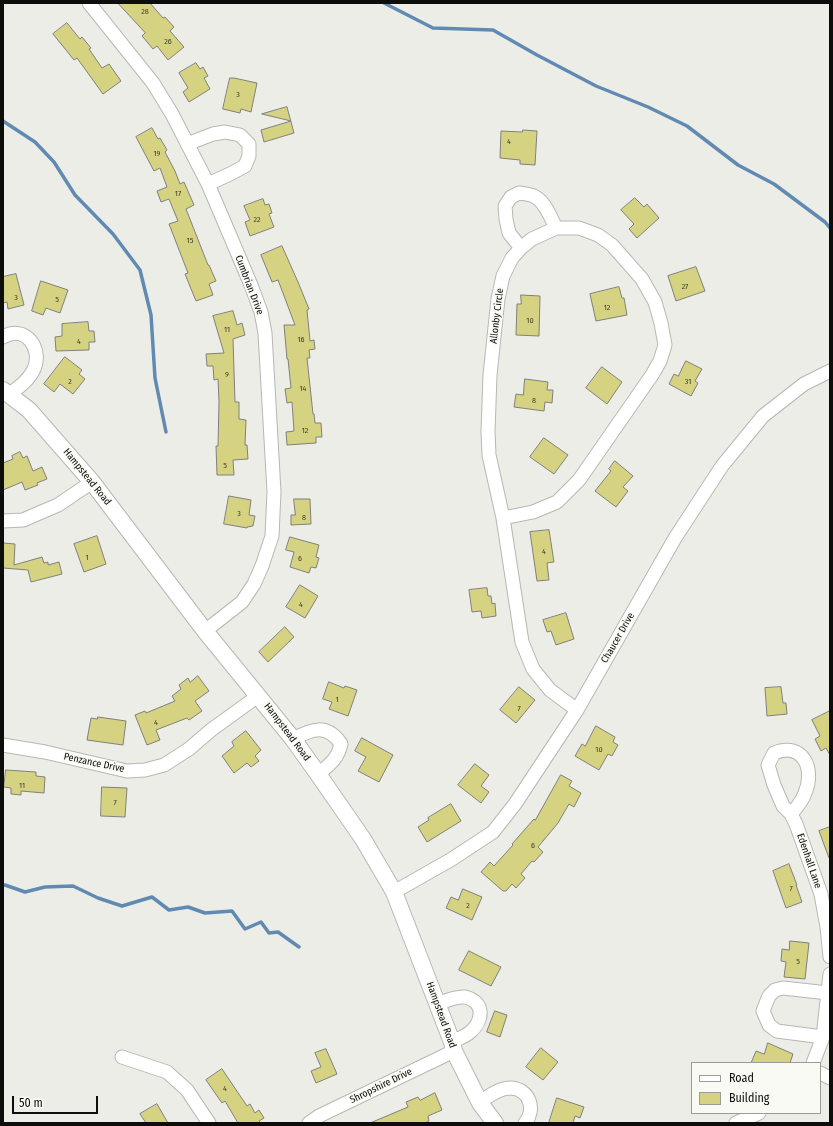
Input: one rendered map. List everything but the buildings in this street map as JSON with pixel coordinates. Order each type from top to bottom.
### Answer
[{"type":"street","name":"Cumbrian Drive","points":[[89,3],[153,83],[172,114],[208,184],[251,285],[261,312],[265,333],[274,492],[272,536],[254,584],[242,602],[205,631]]},
{"type":"street","points":[[187,144],[213,134],[225,132],[240,135],[249,144],[249,156],[245,166],[208,184]]},
{"type":"street","points":[[521,248],[509,233],[505,206],[511,197],[519,192],[538,198],[545,207],[556,228]]},
{"type":"street","name":"Allonby Circle","points":[[503,518],[533,512],[557,502],[579,480],[652,376],[660,361],[665,345],[662,323],[655,302],[642,278],[612,245],[598,235],[579,228],[556,228],[532,239],[512,258],[503,276],[498,299],[490,375],[488,432],[489,455],[503,518],[522,642],[533,669],[550,690],[576,710]]},
{"type":"street","points":[[3,337],[18,333],[29,338],[35,348],[36,353],[34,369],[26,381],[6,392]]},
{"type":"street","name":"Chaucer Drive","points":[[394,892],[452,860],[493,832],[514,804],[576,710],[675,538],[722,466],[763,416],[804,384],[830,371]]},
{"type":"street","name":"Hampstead Road","points":[[6,392],[29,410],[92,482],[205,631],[293,739],[363,839],[394,892],[453,1046],[480,1103],[495,1123]]},
{"type":"street","points":[[3,521],[23,520],[58,505],[92,482]]},
{"type":"street","name":"Penzance Drive","points":[[3,745],[45,752],[127,771],[145,770],[164,765],[189,749],[211,730],[258,696]]},
{"type":"street","points":[[293,739],[315,729],[327,731],[336,737],[341,744],[339,753],[332,762],[318,774]]},
{"type":"street","name":"Edenhall Lane","points":[[791,814],[800,804],[806,792],[809,778],[806,763],[800,753],[790,749],[774,753],[768,765],[774,785],[783,806],[791,814],[796,824],[821,894],[830,956]]},
{"type":"street","points":[[813,1062],[826,1032],[830,974]]},
{"type":"street","points":[[826,1032],[777,1031],[769,1025],[763,1011],[768,996],[775,990],[783,988],[828,993]]},
{"type":"street","name":"Shropshire Drive","points":[[309,1123],[319,1116],[453,1046],[469,1033],[481,1016],[480,1008],[474,1001],[464,997],[452,998],[437,1004]]},
{"type":"street","points":[[122,1057],[166,1072],[187,1090],[209,1123]]},
{"type":"street","points":[[821,1074],[830,1078]]},
{"type":"street","points":[[480,1103],[490,1095],[501,1090],[511,1088],[522,1091],[529,1098],[531,1108],[529,1118],[525,1123]]},
{"type":"street","points":[[736,1123],[757,1114]]},
{"type":"waterway","points":[[384,3],[433,28],[493,30],[596,86],[648,107],[687,126],[738,165],[774,184],[825,222],[830,228]]},
{"type":"waterway","points":[[3,121],[35,142],[54,162],[75,195],[113,234],[140,270],[151,315],[155,378],[166,432]]},
{"type":"waterway","points":[[3,885],[25,892],[45,887],[73,886],[98,898],[122,906],[152,897],[169,910],[188,907],[205,913],[232,911],[245,929],[261,922],[269,933],[278,932],[299,947]]}]
